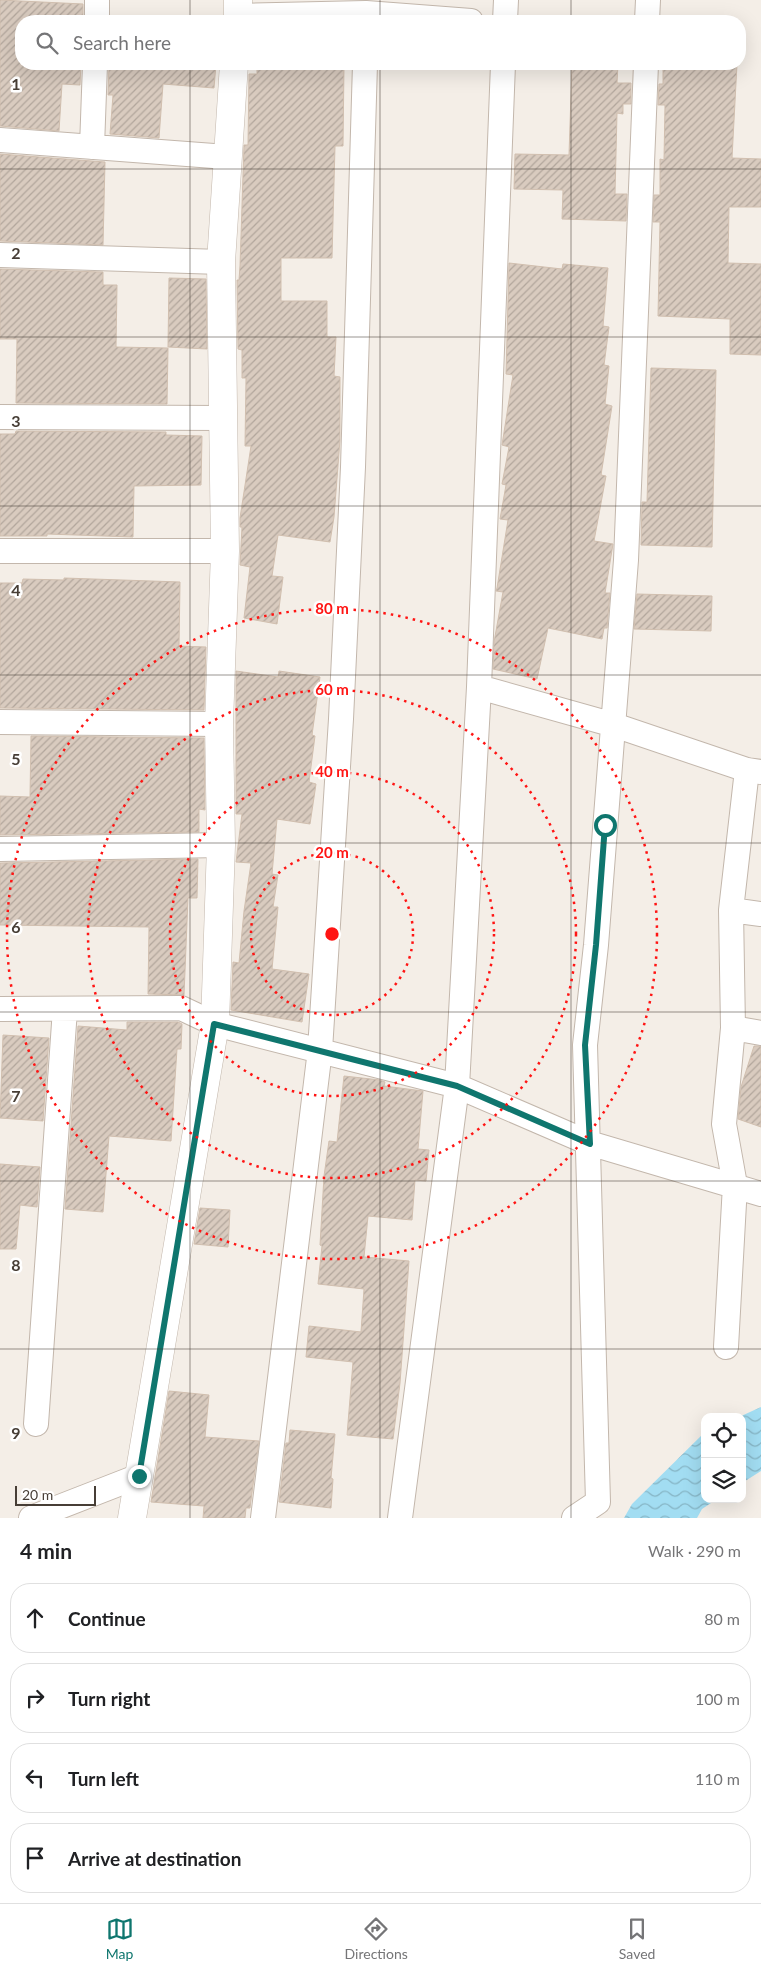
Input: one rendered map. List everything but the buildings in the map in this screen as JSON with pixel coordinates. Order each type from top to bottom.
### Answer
[{"type":"street","points":[[97,15],[98,0]]},
{"type":"street","points":[[505,15],[506,0]]},
{"type":"street","points":[[647,15],[648,0]]},
{"type":"street","points":[[238,13],[366,11],[408,15]]},
{"type":"street","points":[[92,146],[95,70]]},
{"type":"street","points":[[132,1518],[214,1024],[221,845],[219,724],[225,550],[221,262],[234,70]]},
{"type":"street","points":[[263,1518],[320,1050],[341,719],[353,467],[365,70]]},
{"type":"street","points":[[400,1518],[457,1086],[479,687],[503,70]]},
{"type":"street","points":[[574,1518],[598,1502],[590,1144],[585,1045],[596,945],[626,560],[646,70]]},
{"type":"street","points":[[0,140],[227,156]]},
{"type":"street","points":[[0,255],[221,262]]},
{"type":"street","points":[[0,417],[222,418]]},
{"type":"street","points":[[0,551],[225,550]]},
{"type":"street","points":[[479,687],[614,725],[754,771],[731,910],[733,1028],[724,1124],[735,1185],[726,1347]]},
{"type":"street","points":[[0,722],[219,724]]},
{"type":"street","points":[[0,849],[221,845]]},
{"type":"street","points":[[731,910],[761,914]]},
{"type":"street","points":[[0,1009],[181,1008],[214,1024],[457,1086],[590,1144],[761,1194]]},
{"type":"street","points":[[36,1424],[65,1009]]},
{"type":"street","points":[[733,1028],[761,1033]]},
{"type":"street","points":[[31,1518],[139,1476]]},
{"type":"water","points":[[761,1407],[761,1471],[746,1480],[746,1458],[746,1414]]},
{"type":"water","points":[[701,1436],[701,1503],[711,1503],[702,1509],[697,1518],[624,1518],[632,1504]]},
{"type":"route","points":[[139,1476],[214,1024],[457,1086],[590,1144],[585,1045],[596,945],[605,825]]}]
